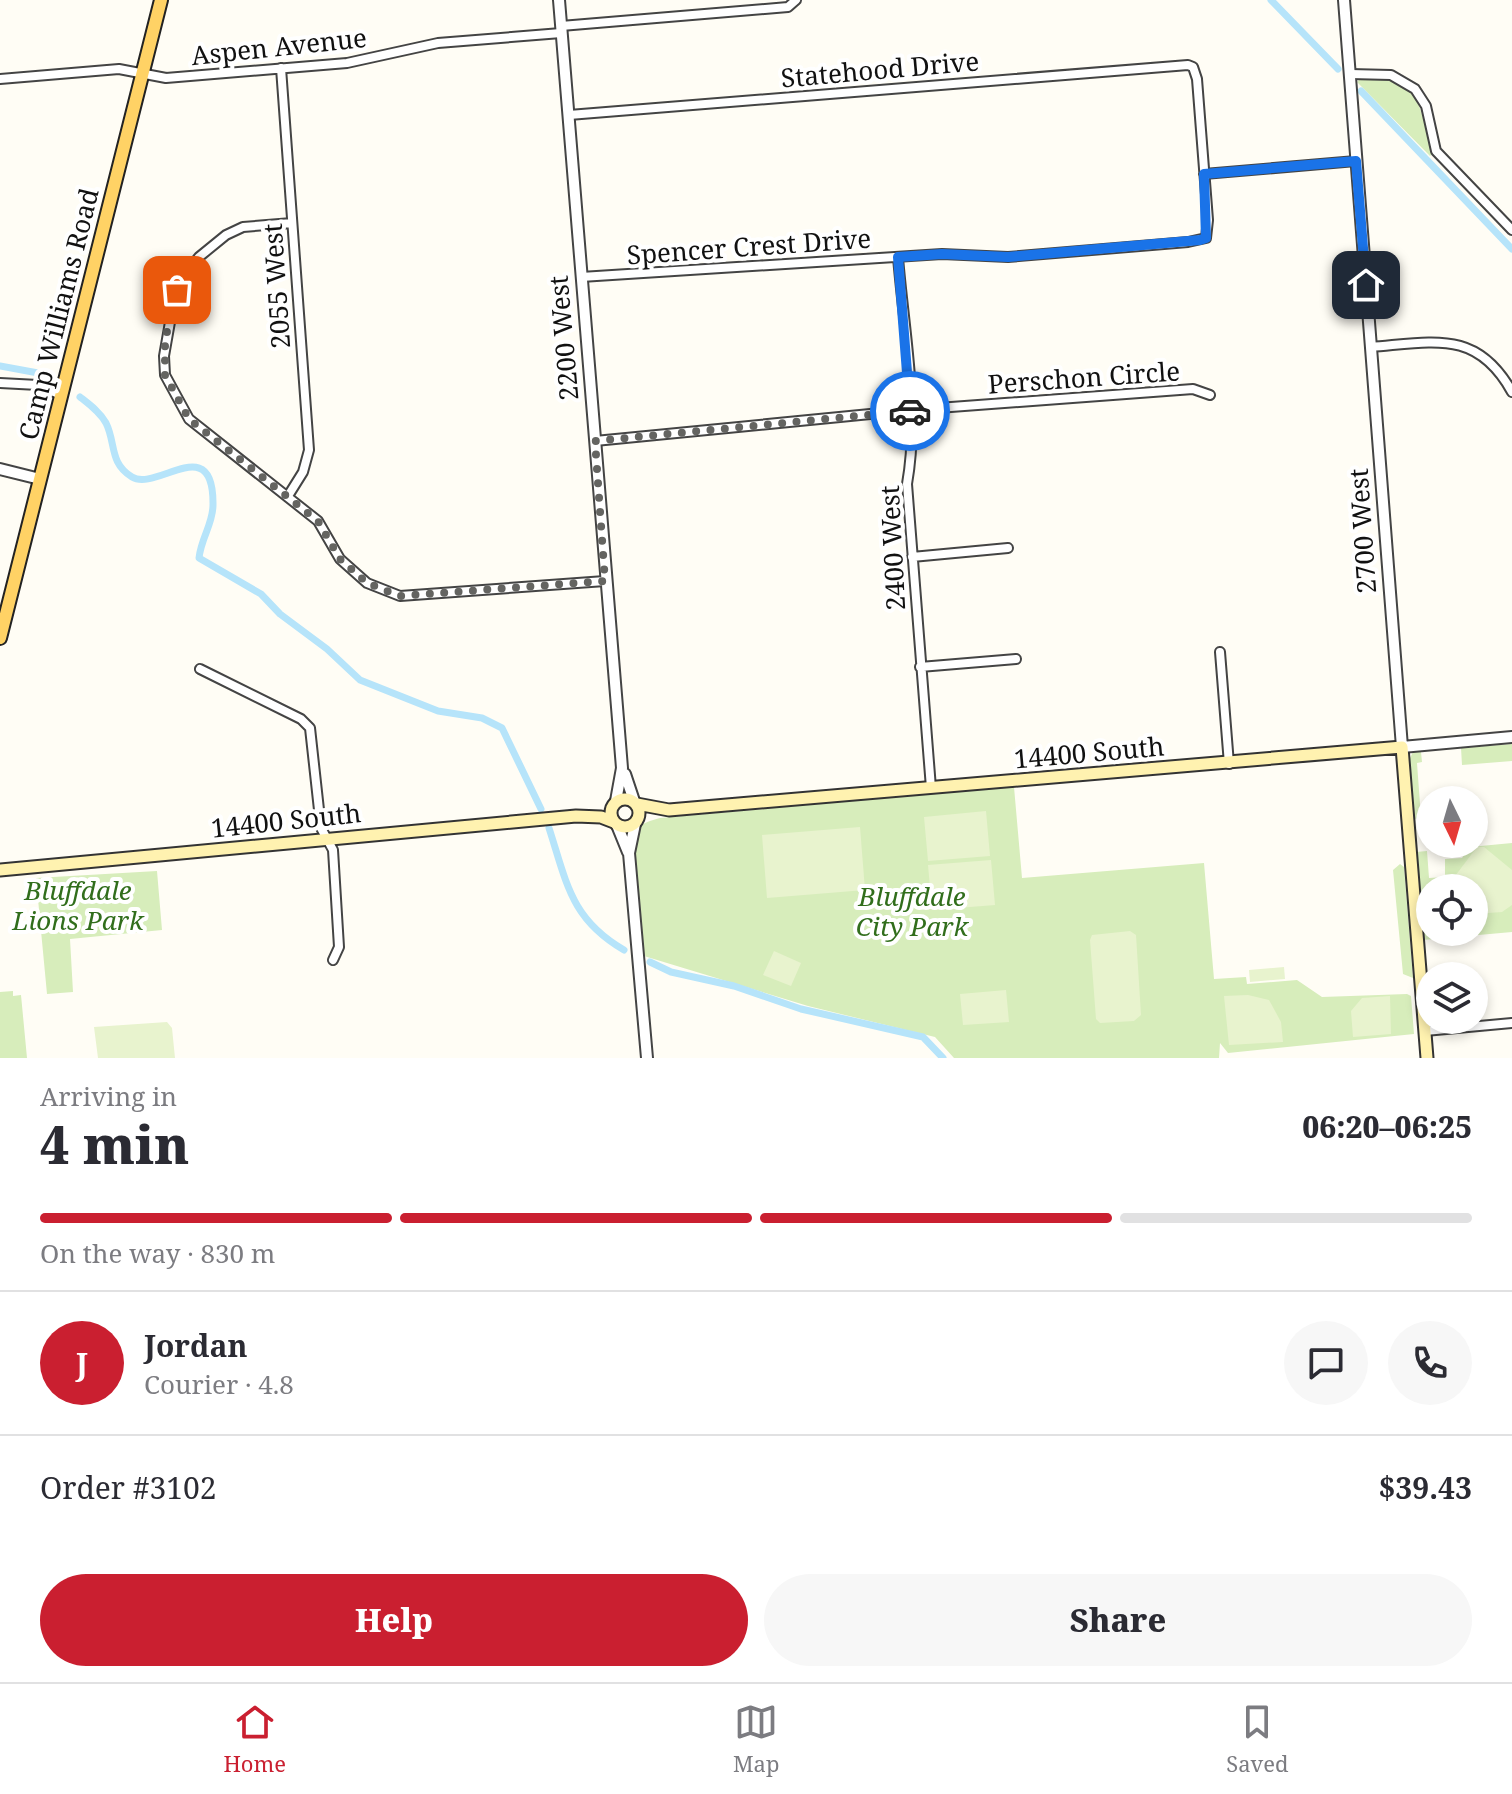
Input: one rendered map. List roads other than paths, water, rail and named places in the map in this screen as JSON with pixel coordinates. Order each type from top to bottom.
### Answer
[{"type":"main road","name":"Camp Williams Road","points":[[0,638],[161,0]]},
{"type":"main road","name":"14400 South","points":[[636,823],[669,810],[1402,747]]},
{"type":"main road","name":"2700 West","points":[[1402,747],[1419,962]]},
{"type":"main road","points":[[625,798],[636,803],[640,812],[636,823],[627,827],[616,824],[611,814],[615,803],[625,798]]},
{"type":"main road","name":"14400 South","points":[[576,816],[615,803]]},
{"type":"main road","name":"14400 South","points":[[636,803],[669,810]]},
{"type":"main road","name":"14400 South","points":[[0,870],[576,816],[605,818],[616,824]]},
{"type":"main road","name":"2700 West","points":[[1425,1034],[1427,1058]]},
{"type":"street","name":"2200 West","points":[[559,0],[622,768],[615,803]]},
{"type":"street","name":"Aspen Avenue","points":[[0,79],[119,69],[166,78],[347,63],[438,43],[788,7],[796,0]]},
{"type":"street","name":"2700 West","points":[[1344,0],[1402,747]]},
{"type":"street","name":"Statehood Drive","points":[[569,115],[1193,67],[1204,174]]},
{"type":"street","name":"2055 West","points":[[281,68],[309,450],[303,472],[288,496]]},
{"type":"street","points":[[1350,74],[1391,75],[1415,89],[1426,106],[1436,151],[1512,230]]},
{"type":"street","points":[[1204,174],[1356,161]]},
{"type":"street","name":"Spencer Crest Drive","points":[[581,277],[942,254],[1008,257],[1206,238],[1204,174]]},
{"type":"street","points":[[292,223],[243,227],[199,257],[177,290],[165,340],[165,375],[189,419],[318,521],[340,559],[367,583],[400,596],[605,581]]},
{"type":"street","name":"2400 West","points":[[898,257],[913,448],[907,484],[931,788]]},
{"type":"street","points":[[1371,347],[1459,344],[1489,359],[1512,392]]},
{"type":"street","points":[[0,383],[38,385],[61,395]]},
{"type":"street","name":"Perschon Circle","points":[[595,441],[911,410],[1193,389],[1210,395]]},
{"type":"street","points":[[0,469],[40,479]]},
{"type":"street","points":[[912,557],[1008,548]]},
{"type":"street","points":[[1220,652],[1229,764]]},
{"type":"street","points":[[920,667],[1016,659]]},
{"type":"street","points":[[200,669],[306,723],[313,734],[321,828],[333,850],[339,947],[333,960]]},
{"type":"street","name":"14400 South","points":[[1402,747],[1512,737]]},
{"type":"street","name":"2200 West","points":[[622,768],[636,803]]},
{"type":"street","points":[[636,823],[629,853],[647,1058]]},
{"type":"street","points":[[616,824],[629,853]]},
{"type":"street","points":[[1488,1025],[1512,1023]]},
{"type":"waterway","points":[[1271,0],[1338,69]]},
{"type":"waterway","points":[[1361,91],[1512,249]]},
{"type":"waterway","points":[[0,366],[49,375]]},
{"type":"waterway","points":[[80,397],[104,419],[116,459],[132,477],[155,477],[182,468],[194,467],[204,471],[211,483],[213,505],[199,558],[261,594],[280,614],[327,649],[360,680],[438,711],[482,718],[502,728],[541,809]]},
{"type":"waterway","points":[[549,828],[567,883],[582,913],[592,926],[624,950]]},
{"type":"waterway","points":[[650,962],[671,972],[734,986],[801,1009],[923,1037],[943,1058]]},
{"type":"park label","name":"Bluffdale Lions Park","points":[[78,906]]},
{"type":"park label","name":"Bluffdale City Park","points":[[912,912]]}]
